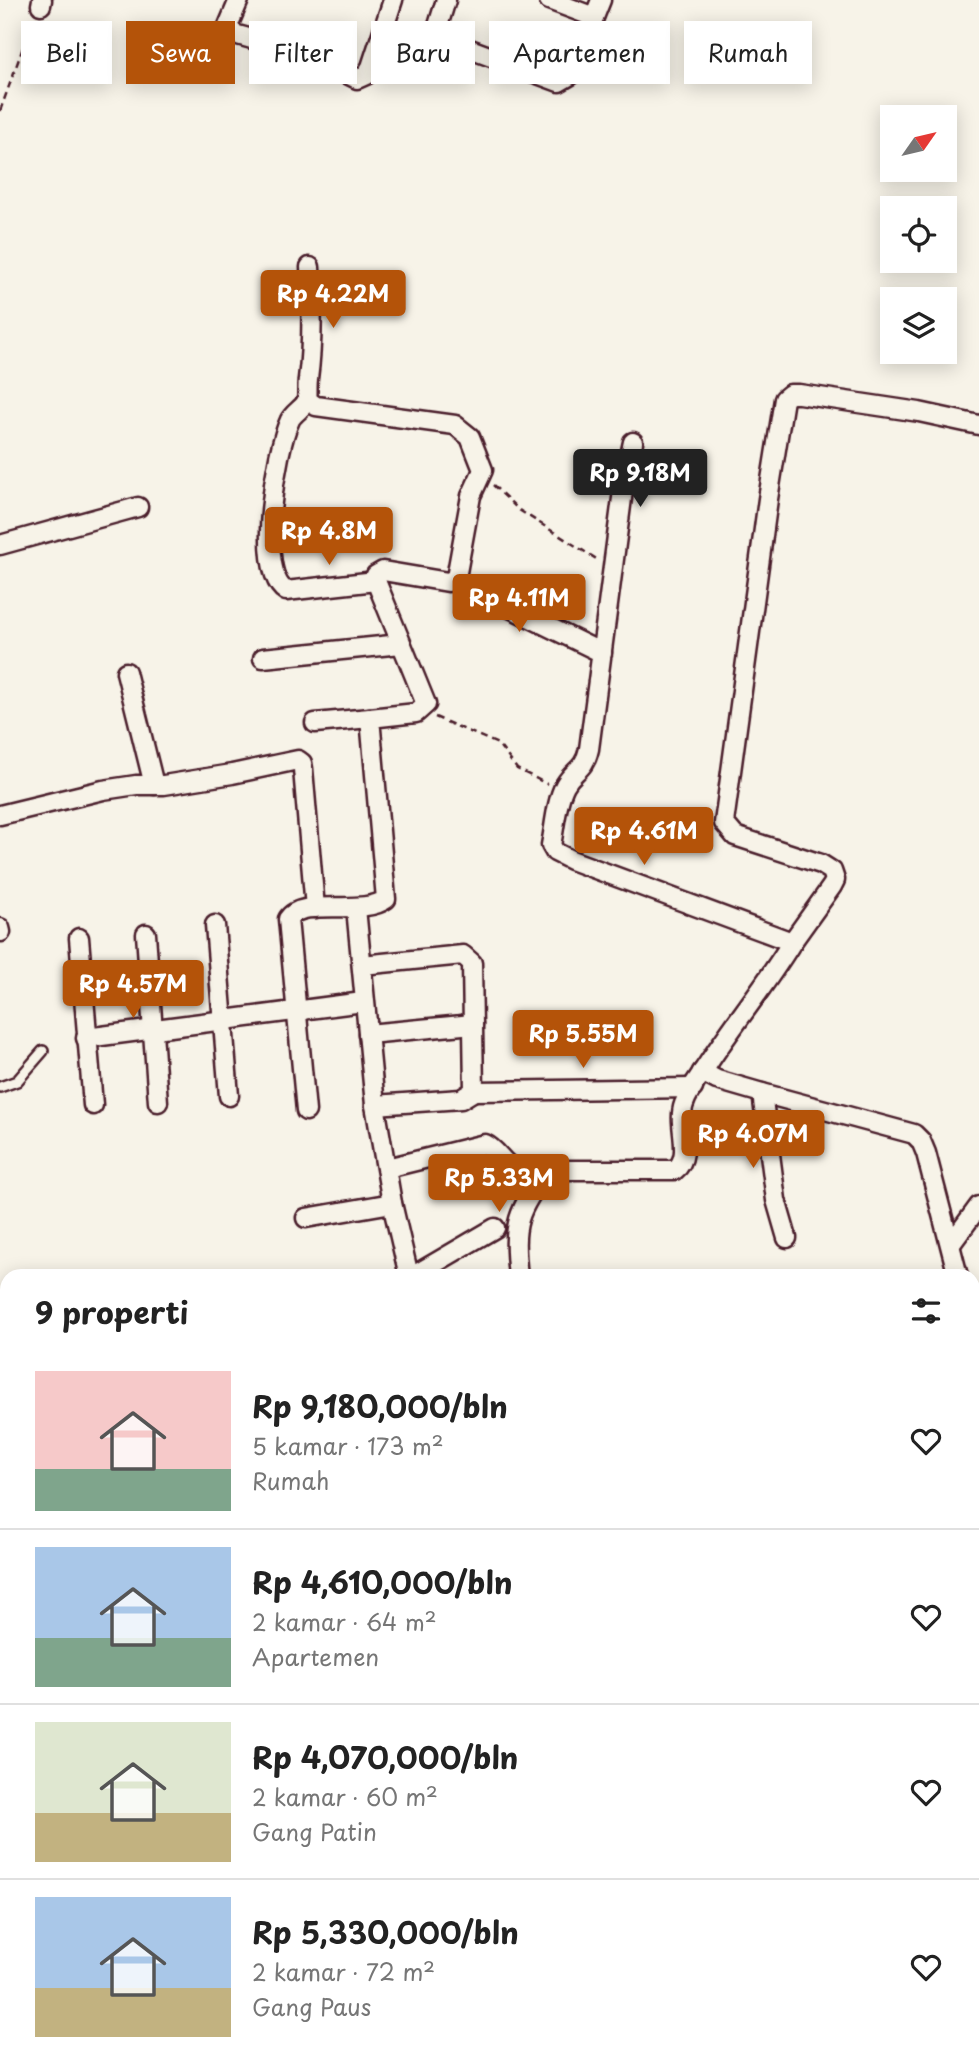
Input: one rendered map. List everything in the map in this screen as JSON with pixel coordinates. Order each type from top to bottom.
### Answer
[{"type":"street","points":[[239,0],[228,26],[234,34],[309,55],[357,79],[366,75],[371,67],[393,0]]},
{"type":"street","points":[[446,0],[437,29],[443,39],[559,82],[571,75],[601,0]]},
{"type":"street","points":[[549,0],[594,17]]},
{"type":"street","points":[[310,267],[314,326],[307,400],[291,417],[282,441],[274,478],[270,524],[275,573],[279,586],[286,590],[376,581]]},
{"type":"street","points":[[387,1168],[485,1143],[493,1148],[508,1167],[516,1170],[675,1170],[681,1165],[684,1153],[681,1115],[684,1102],[835,880],[832,871],[821,864],[735,836],[724,823],[784,399],[794,393],[919,412],[979,425]]},
{"type":"street","points":[[307,400],[316,407],[455,425],[470,437],[483,470],[471,496],[458,576],[448,582],[383,571],[376,575],[376,581],[426,704],[421,711],[370,719],[315,723]]},
{"type":"street","points":[[633,442],[628,460],[586,762],[570,778],[563,791],[551,845],[555,852],[571,860],[792,942]]},
{"type":"street","points":[[0,545],[138,507]]},
{"type":"street","points":[[453,580],[602,653]]},
{"type":"street","points":[[263,658],[401,643]]},
{"type":"street","points":[[126,672],[155,785]]},
{"type":"street","points":[[306,1111],[288,919],[293,913],[315,908],[356,908],[380,903],[387,896],[370,719]]},
{"type":"street","points":[[0,815],[103,790],[243,773],[298,760],[303,769],[315,908]]},
{"type":"street","points":[[356,908],[375,1105],[392,1203],[409,1269]]},
{"type":"street","points":[[215,925],[229,1096]]},
{"type":"street","points":[[146,934],[158,1102]]},
{"type":"street","points":[[79,938],[93,1105]]},
{"type":"street","points":[[362,965],[466,956],[472,963],[474,1091]]},
{"type":"street","points":[[86,1038],[363,1002]]},
{"type":"street","points":[[368,1034],[473,1024]]},
{"type":"street","points":[[375,1105],[461,1099],[474,1091],[717,1080],[914,1135],[921,1141],[926,1153],[956,1269]]},
{"type":"street","points":[[762,1093],[776,1200],[787,1238]]},
{"type":"street","points":[[517,1269],[514,1239],[518,1217],[528,1197],[548,1170]]},
{"type":"street","points":[[306,1219],[392,1203]]},
{"type":"street","points":[[951,1244],[979,1206]]},
{"type":"street","points":[[423,1269],[495,1228]]},
{"type":"lane","points":[[0,1087],[17,1081],[43,1051]]},
{"type":"path","points":[[0,111],[22,55],[30,25],[41,2]]},
{"type":"path","points":[[483,470],[503,496],[519,510],[613,569]]},
{"type":"path","points":[[421,711],[498,744],[517,769],[563,791]]}]
